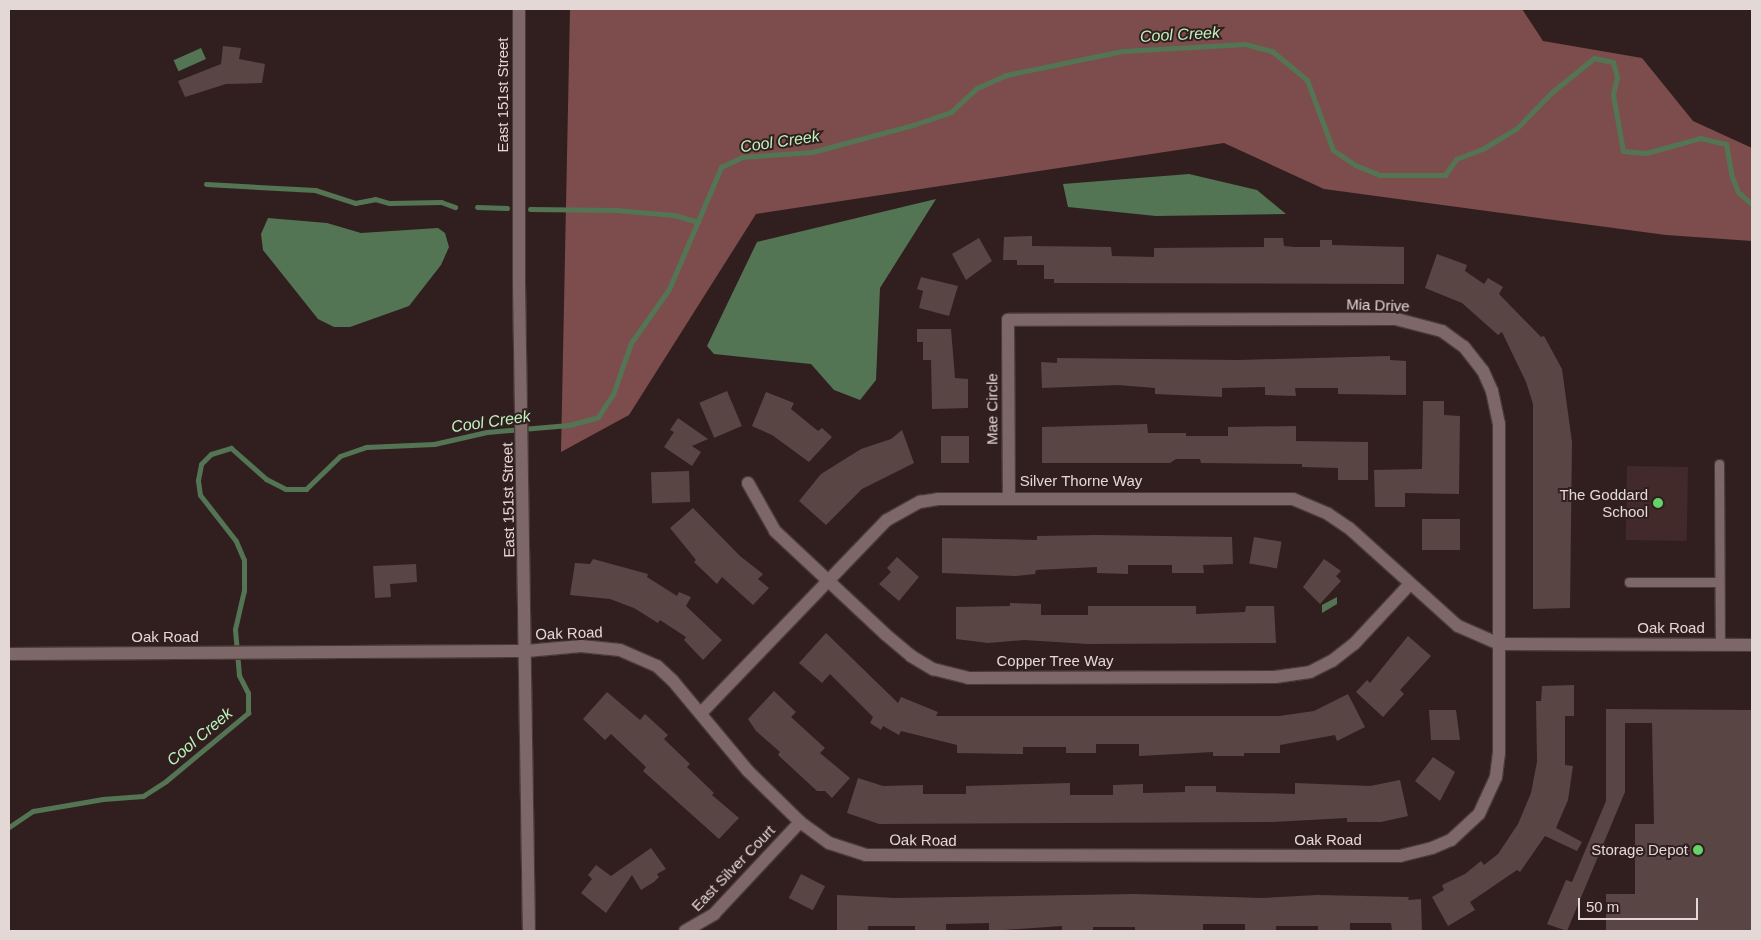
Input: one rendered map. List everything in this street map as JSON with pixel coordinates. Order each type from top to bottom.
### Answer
[{"type":"street","name":"East 151st Street","points":[[519,9],[519,283],[527,651],[529,931]]},
{"type":"street","name":"Mia Drive","points":[[1008,320],[1396,319],[1442,331],[1464,346],[1483,370],[1492,391],[1499,424],[1499,644]]},
{"type":"street","name":"Mae Circle","points":[[1008,320],[1009,497]]},
{"type":"street","name":"Copper Tree Way","points":[[748,482],[775,531],[911,656],[933,669],[968,678],[1275,677],[1310,672],[1332,661],[1354,644],[1410,584]]},
{"type":"street","name":"Silver Thorne Way","points":[[700,712],[872,534],[904,509],[938,499],[1009,497],[1293,499],[1328,514],[1349,528],[1458,626],[1499,644]]},
{"type":"street","name":"Oak Road","points":[[9,654],[527,651],[603,646],[639,656],[673,681],[748,771],[800,822],[829,843],[846,851],[894,857],[1413,854],[1451,840],[1479,814],[1487,799],[1496,777],[1499,753],[1499,644],[1752,644]]},
{"type":"street","name":"East Silver Court","points":[[686,931],[714,914],[800,822]]},
{"type":"lane","points":[[1719,464],[1720,644]]},
{"type":"lane","points":[[1629,582],[1719,582]]},
{"type":"shaded area","points":[[570,9],[1522,9],[1543,41],[1642,58],[1693,121],[1752,148],[1752,241],[1666,235],[1324,189],[1224,143],[756,214],[629,415],[561,452]]},
{"type":"shaded area","points":[[201,48],[206,59],[178,71],[174,60]]},
{"type":"shaded area","points":[[1189,174],[1257,190],[1286,214],[1156,216],[1068,207],[1063,184]]},
{"type":"shaded area","points":[[936,199],[880,288],[876,380],[860,400],[834,390],[811,364],[714,354],[707,346],[757,242]]},
{"type":"shaded area","points":[[268,218],[327,223],[361,233],[438,228],[445,233],[449,247],[441,265],[409,306],[350,327],[334,327],[318,319],[263,250],[261,234]]},
{"type":"shaded area","name":"The Goddard School","points":[[1627,466],[1688,467],[1687,541],[1626,540]]},
{"type":"shaded area","points":[[1337,597],[1337,604],[1322,613],[1322,605]]},
{"type":"building","points":[[223,46],[241,48],[239,59],[265,64],[262,83],[226,84],[185,97],[178,81],[221,64]]},
{"type":"building","points":[[1032,236],[1032,246],[1111,247],[1112,256],[1154,257],[1154,248],[1264,247],[1264,238],[1283,238],[1284,246],[1294,247],[1320,247],[1320,240],[1332,240],[1332,245],[1404,247],[1404,284],[1054,283],[1054,279],[1044,279],[1044,265],[1017,265],[1017,260],[1003,260],[1004,237]]},
{"type":"building","points":[[979,238],[992,261],[966,280],[952,254]]},
{"type":"building","points":[[1437,254],[1467,265],[1465,271],[1484,284],[1488,278],[1503,287],[1499,294],[1541,337],[1544,336],[1562,369],[1572,442],[1570,608],[1533,609],[1533,404],[1526,382],[1502,332],[1498,335],[1462,303],[1425,288]]},
{"type":"building","points":[[921,277],[958,286],[949,316],[919,308],[923,291],[917,289]]},
{"type":"building","points":[[917,329],[951,329],[955,378],[968,379],[968,408],[932,409],[931,360],[923,360],[923,342],[917,342]]},
{"type":"building","points":[[1390,356],[1390,360],[1406,361],[1406,395],[1338,394],[1338,388],[1295,388],[1296,396],[1265,395],[1265,387],[1222,388],[1222,397],[1155,394],[1155,388],[1118,385],[1042,388],[1041,362],[1057,363],[1057,358],[1238,360]]},
{"type":"building","points":[[727,391],[742,426],[714,438],[699,403]]},
{"type":"building","points":[[766,392],[794,403],[791,409],[818,431],[822,428],[832,437],[809,462],[772,435],[752,426]]},
{"type":"building","points":[[1423,401],[1444,401],[1444,415],[1460,416],[1459,494],[1405,493],[1405,507],[1375,507],[1374,470],[1422,469]]},
{"type":"building","points":[[678,418],[708,439],[692,446],[701,452],[692,466],[664,447],[674,432],[670,430]]},
{"type":"building","points":[[1147,424],[1148,433],[1186,433],[1186,436],[1228,436],[1228,427],[1296,426],[1296,441],[1368,442],[1368,480],[1338,480],[1338,468],[1302,467],[1302,464],[1201,463],[1200,459],[1176,459],[1170,463],[1042,463],[1042,427]]},
{"type":"building","points":[[902,430],[914,463],[862,489],[826,525],[799,501],[821,474],[861,449],[891,439]]},
{"type":"building","points":[[941,436],[969,436],[969,463],[941,463]]},
{"type":"building","points":[[689,471],[690,502],[652,503],[651,472]]},
{"type":"building","points":[[693,508],[740,556],[763,574],[758,579],[769,588],[753,605],[722,577],[717,584],[694,562],[696,560],[670,528]]},
{"type":"building","points":[[1422,519],[1460,519],[1460,550],[1422,550]]},
{"type":"building","points":[[1037,536],[1232,537],[1233,564],[1203,565],[1204,573],[1172,573],[1172,565],[1128,565],[1128,574],[1097,573],[1097,567],[1036,570],[1035,574],[1015,576],[942,573],[942,538],[1037,540]]},
{"type":"building","points":[[1254,537],[1282,542],[1277,568],[1249,564]]},
{"type":"building","points":[[897,557],[919,577],[899,601],[879,584],[891,572],[887,568]]},
{"type":"building","points":[[593,559],[648,574],[647,577],[677,596],[679,592],[691,597],[686,606],[722,640],[703,660],[684,640],[686,637],[660,620],[658,623],[634,608],[610,599],[570,595],[575,563],[590,564]]},
{"type":"building","points":[[1324,559],[1341,571],[1336,576],[1341,581],[1320,604],[1303,587]]},
{"type":"building","points":[[416,564],[417,582],[390,584],[391,597],[375,598],[373,566]]},
{"type":"building","points":[[1010,603],[1041,604],[1041,615],[1088,615],[1088,606],[1196,606],[1196,614],[1245,612],[1246,606],[1274,606],[1276,643],[1088,644],[1024,640],[988,643],[956,639],[956,607],[1010,606]]},
{"type":"building","points":[[826,633],[898,703],[901,697],[938,712],[936,716],[1279,716],[1314,711],[1348,694],[1365,727],[1337,741],[1335,735],[1280,745],[1280,753],[1244,753],[1244,756],[1213,756],[1213,752],[1139,756],[1139,744],[1096,744],[1096,753],[1066,753],[1066,747],[1023,747],[1023,754],[957,753],[957,745],[901,731],[899,735],[883,726],[881,730],[870,723],[873,717],[830,674],[822,683],[799,663]]},
{"type":"building","points":[[1408,636],[1431,656],[1400,690],[1404,694],[1383,717],[1356,692],[1367,680],[1370,683]]},
{"type":"building","points":[[1574,685],[1574,716],[1565,716],[1565,765],[1573,766],[1568,800],[1556,828],[1582,842],[1577,851],[1545,836],[1520,872],[1517,870],[1470,902],[1475,910],[1448,926],[1432,897],[1444,890],[1442,885],[1465,874],[1481,861],[1484,865],[1498,854],[1518,824],[1531,793],[1537,762],[1536,701],[1541,701],[1542,686]]},
{"type":"building","points":[[774,691],[796,712],[791,717],[825,748],[820,753],[850,778],[832,798],[825,791],[817,791],[778,755],[780,752],[756,731],[748,719]]},
{"type":"building","points":[[607,692],[640,720],[645,714],[668,735],[664,739],[690,764],[687,767],[714,793],[712,795],[739,818],[719,839],[643,771],[646,767],[611,734],[605,740],[583,719]]},
{"type":"building","points":[[1606,709],[1752,710],[1752,931],[1606,931],[1606,894],[1635,894],[1635,824],[1654,824],[1652,723],[1625,723],[1625,792],[1567,931],[1547,924],[1566,880],[1572,882],[1606,801]]},
{"type":"building","points":[[1429,710],[1456,710],[1460,740],[1431,740]]},
{"type":"building","points":[[1433,757],[1455,772],[1440,801],[1415,781]]},
{"type":"building","points":[[858,778],[883,786],[923,785],[923,794],[966,794],[966,786],[1070,783],[1070,795],[1113,795],[1113,785],[1143,784],[1143,793],[1185,792],[1185,786],[1216,786],[1216,792],[1295,794],[1295,783],[1370,786],[1400,780],[1408,816],[1381,822],[1347,822],[1347,818],[1273,822],[879,824],[847,813]]},
{"type":"building","points":[[651,848],[666,869],[657,874],[659,877],[654,882],[641,890],[632,875],[606,913],[581,893],[592,879],[588,875],[596,865],[611,876]]},
{"type":"building","points":[[801,874],[825,886],[813,910],[789,898]]},
{"type":"building","points":[[1135,894],[1262,898],[1317,895],[1409,897],[1408,900],[1421,899],[1422,931],[1392,931],[1391,923],[1350,923],[1350,931],[1318,931],[1318,926],[1276,926],[1276,931],[1245,931],[1245,924],[1203,924],[1203,931],[1135,931],[1135,927],[1093,927],[1093,931],[1062,931],[1062,926],[989,931],[989,923],[946,924],[946,931],[915,931],[915,926],[868,926],[868,931],[837,931],[837,895],[895,898]]},
{"type":"waterway","name":"Cool Creek","points":[[9,827],[33,811],[103,799],[143,796],[166,781],[248,713],[248,693],[239,675],[235,629],[244,591],[244,560],[236,541],[200,495],[198,480],[201,464],[211,454],[231,448],[266,479],[286,489],[306,489],[340,456],[366,447],[434,444],[487,432],[569,425],[598,417],[613,394],[631,343],[669,289],[721,167],[742,157],[812,152],[913,125],[951,112],[977,88],[1006,75],[1123,51],[1245,44],[1272,51],[1307,80],[1333,150],[1355,165],[1380,175],[1445,175],[1456,159],[1484,148],[1516,129],[1551,93],[1594,58],[1613,62],[1617,77],[1613,95],[1623,151],[1646,153],[1700,138],[1726,144],[1732,177],[1738,192],[1752,204]]},
{"type":"waterway","points":[[206,184],[315,190],[355,203],[375,199],[389,203],[441,202],[455,207]]},
{"type":"waterway","points":[[477,207],[507,208]]},
{"type":"waterway","points":[[530,209],[616,210],[674,215],[698,222]]},
{"type":"place","name":"The Goddard School","points":[[1658,503]]},
{"type":"place","name":"Storage Depot","points":[[1698,850]]}]
